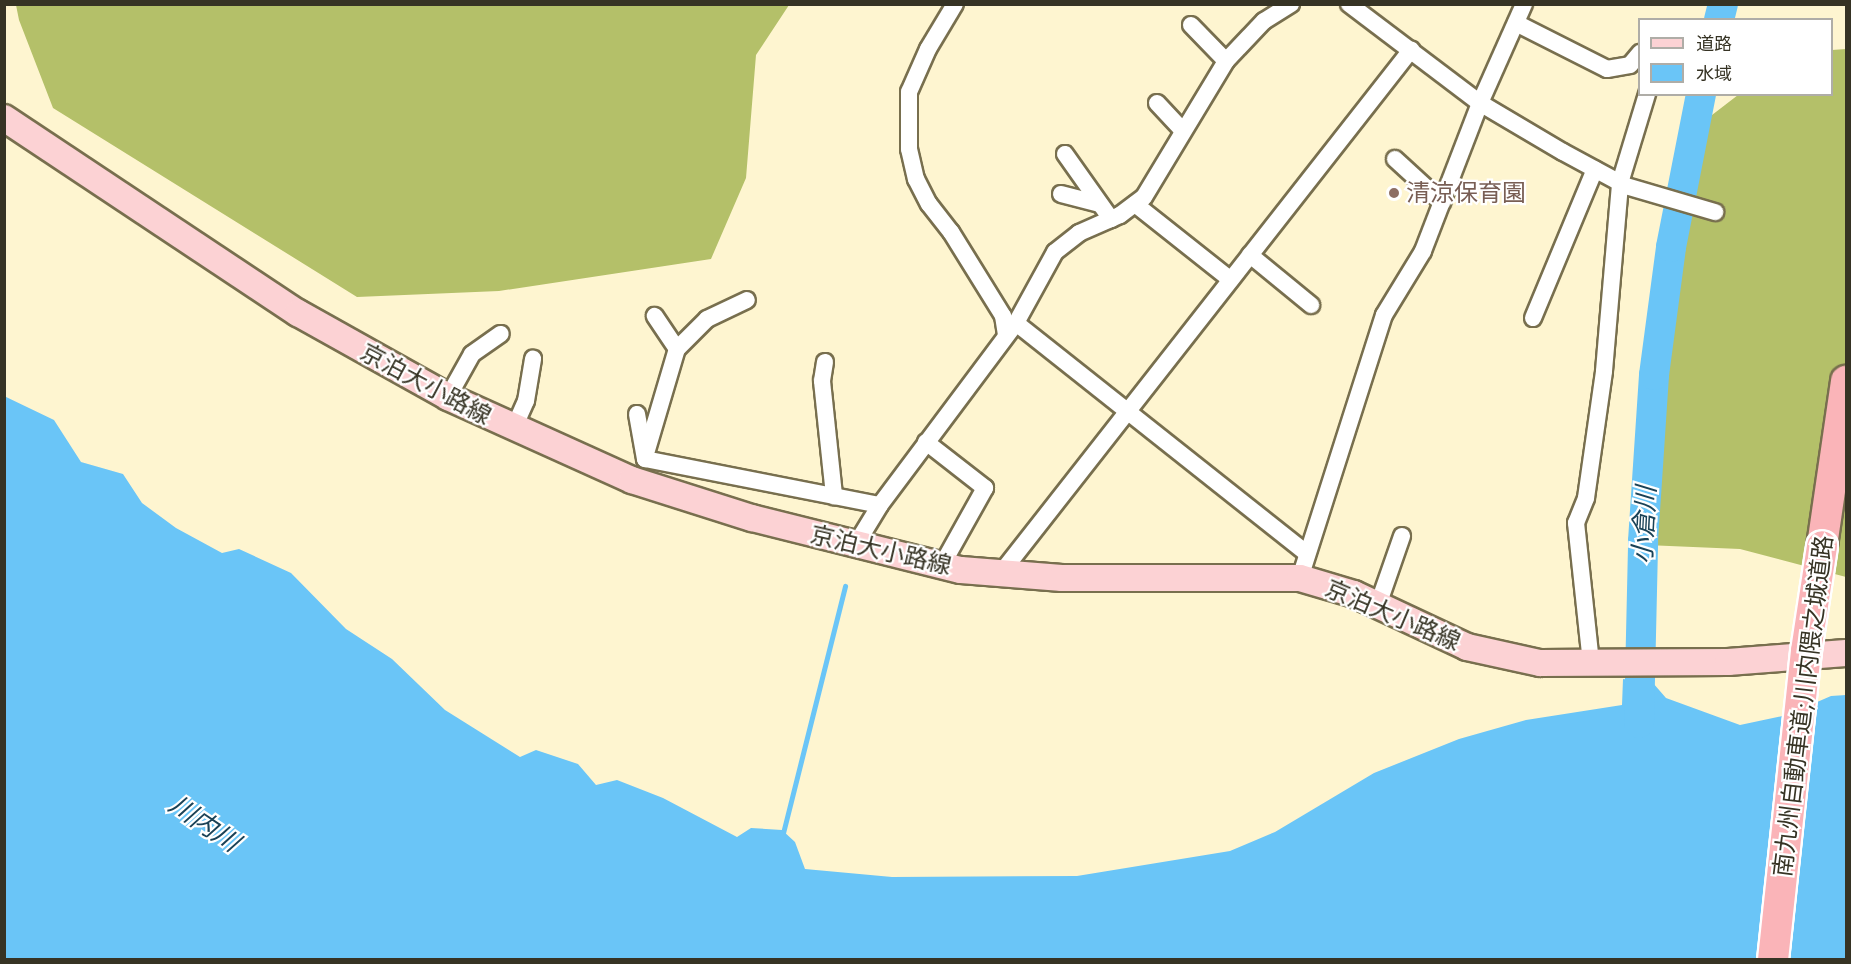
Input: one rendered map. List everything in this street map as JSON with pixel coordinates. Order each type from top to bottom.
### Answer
[{"type":"highway","name":"南九州自動車道;川内隈之城道路","points":[[1773,960],[1806,651],[1846,381]]},
{"type":"main road","name":"京泊大小路線","points":[[4,118],[298,313],[448,398],[513,430],[642,471],[855,546],[942,565],[1062,578],[1300,578],[1378,605],[1467,647],[1540,663],[1681,660],[1728,662],[1846,653]]},
{"type":"street","points":[[955,4],[928,49],[909,93],[909,149],[916,179],[929,204],[951,232],[1011,329],[1127,412],[1306,553]]},
{"type":"street","points":[[855,546],[880,505],[1011,329],[1055,252],[1079,232],[1111,219],[1144,197],[1226,61],[1264,21],[1291,4]]},
{"type":"street","points":[[1349,4],[1480,103],[1595,169],[1623,184],[1715,212]]},
{"type":"street","points":[[1372,21],[1378,4]]},
{"type":"street","points":[[1300,578],[1306,553],[1384,315],[1424,251],[1480,103],[1524,4]]},
{"type":"street","points":[[1516,23],[1607,69],[1620,69],[1637,60]]},
{"type":"street","points":[[1191,25],[1226,61]]},
{"type":"street","points":[[1001,573],[1411,50]]},
{"type":"street","points":[[1591,663],[1576,523],[1586,498],[1604,372],[1623,184],[1646,96]]},
{"type":"street","points":[[1157,103],[1183,131]]},
{"type":"street","points":[[1065,154],[1111,219]]},
{"type":"street","points":[[1395,159],[1442,202]]},
{"type":"street","points":[[1533,318],[1595,169]]},
{"type":"street","points":[[1061,194],[1100,204]]},
{"type":"street","points":[[1135,204],[1231,280]]},
{"type":"street","points":[[1250,255],[1311,305]]},
{"type":"street","points":[[642,471],[677,349],[707,319],[747,300]]},
{"type":"street","points":[[655,316],[677,349]]},
{"type":"street","points":[[448,398],[472,354],[501,334]]},
{"type":"street","points":[[513,430],[526,401],[533,359]]},
{"type":"street","points":[[825,362],[822,381],[834,496]]},
{"type":"street","points":[[638,414],[642,471]]},
{"type":"street","points":[[926,442],[985,488],[942,565]]},
{"type":"street","points":[[642,471],[834,496],[880,505]]},
{"type":"street","points":[[1378,605],[1402,536]]},
{"type":"green space","points":[[16,4],[789,5],[756,55],[746,178],[711,259],[499,291],[357,297],[53,108],[19,20]]},
{"type":"green space","points":[[1846,49],[1846,577],[1740,549],[1646,545],[1686,135],[1737,96],[1833,96],[1833,50]]},
{"type":"water","name":"川内川","points":[[4,396],[54,420],[81,462],[123,474],[142,503],[176,528],[222,553],[239,549],[291,573],[346,629],[392,659],[445,710],[520,757],[536,750],[578,764],[596,785],[617,780],[663,798],[737,837],[751,828],[782,830],[795,842],[805,869],[892,877],[1077,876],[1230,851],[1275,832],[1374,773],[1459,739],[1526,720],[1622,705],[1623,679],[1653,683],[1666,698],[1740,725],[1787,715],[1831,696],[1846,695],[1846,959],[5,959]]},
{"type":"waterway","name":"小倉川","points":[[1720,18],[1723,4]]},
{"type":"waterway","name":"小倉川","points":[[1639,723],[1643,541],[1654,375],[1671,247],[1701,96]]},
{"type":"waterway","points":[[782,837],[845,586]]},
{"type":"place","name":"清涼保育園","points":[[1394,193]]}]
